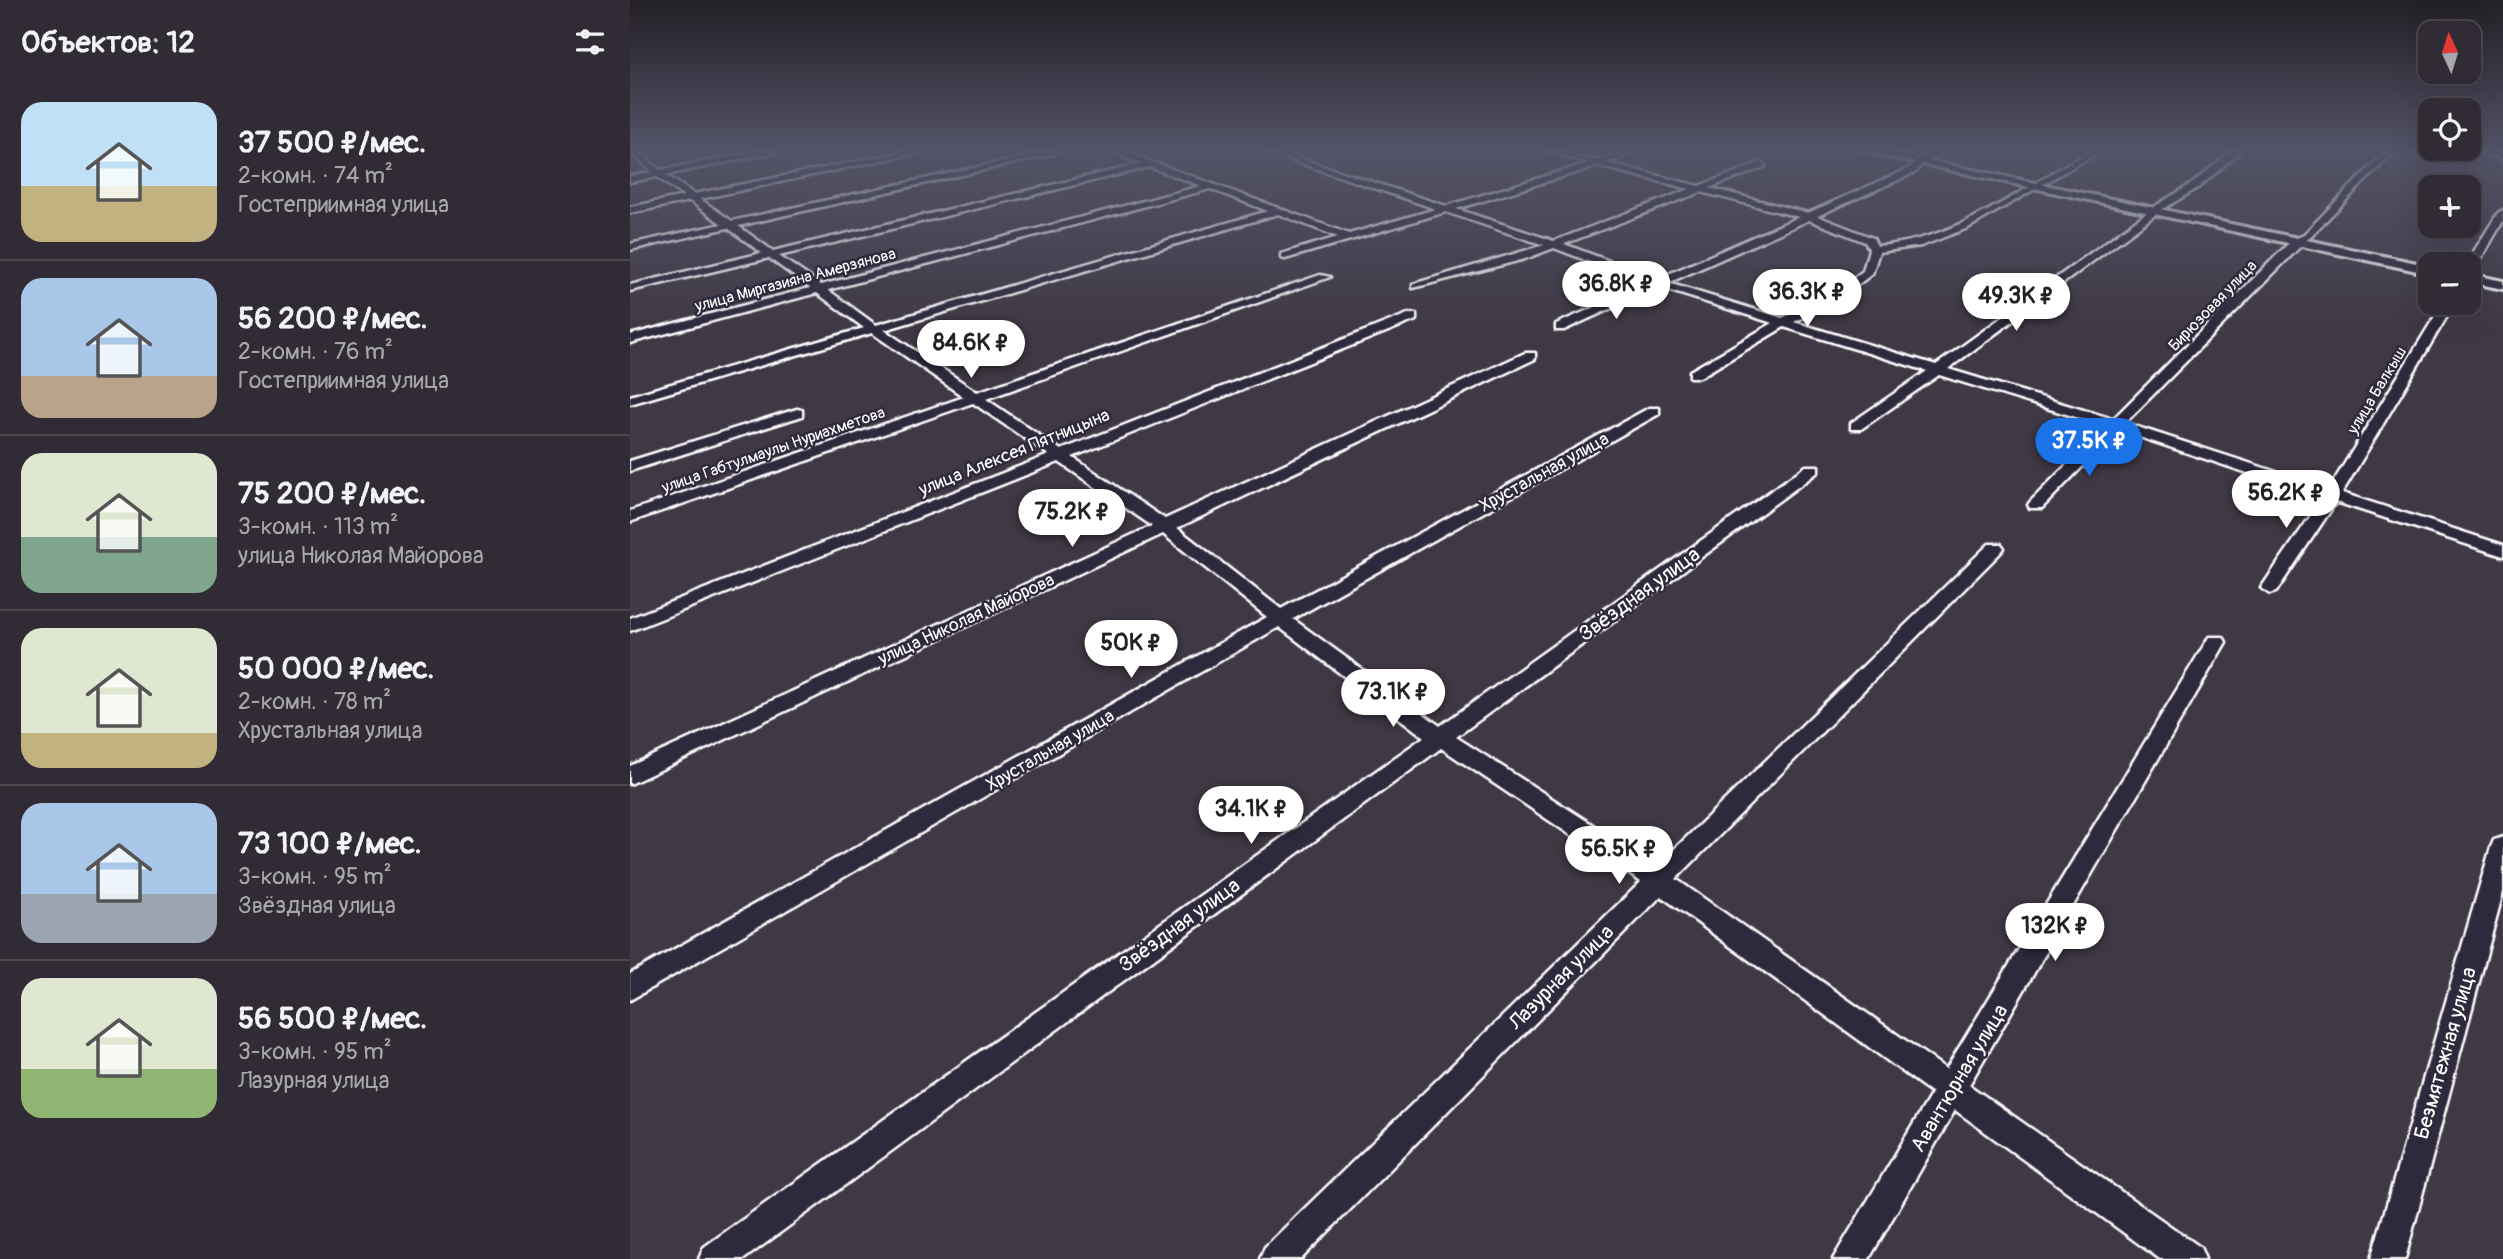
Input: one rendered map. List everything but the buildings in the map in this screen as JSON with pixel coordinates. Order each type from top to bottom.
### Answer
[{"type":"street","points":[[709,210],[874,329],[1165,527],[1280,618],[1440,737],[1658,880],[2188,1259]]},
{"type":"street","points":[[630,247],[799,210]]},
{"type":"street","points":[[630,288],[957,210]]},
{"type":"street","name":"улица Миргазияна Амерзянова","points":[[630,339],[1121,210]]},
{"type":"street","points":[[1276,210],[1348,237]]},
{"type":"street","points":[[1285,256],[1438,210]]},
{"type":"street","points":[[1449,210],[1553,244],[1659,284],[2116,425],[2503,551]]},
{"type":"street","points":[[1417,286],[1521,257],[1648,210]]},
{"type":"street","points":[[1695,374],[1783,322],[1835,297],[1868,272],[1874,249],[1869,240],[1784,210]]},
{"type":"street","points":[[1560,327],[1822,210]]},
{"type":"street","points":[[1874,249],[1914,245],[1980,220],[1997,210]]},
{"type":"street","points":[[2149,210],[2418,267]]},
{"type":"street","name":"Бирюзовая улица","points":[[2036,505],[2297,241],[2306,238],[2334,210]]},
{"type":"street","points":[[630,400],[1279,211]]},
{"type":"street","points":[[1856,426],[2155,211]]},
{"type":"street","points":[[2480,252],[2503,213]]},
{"type":"street","name":"улица Габтулмаулы Нуриахметова","points":[[630,517],[1324,277]]},
{"type":"street","points":[[2481,280],[2503,285]]},
{"type":"street","name":"улица Балкыш","points":[[2270,588],[2333,495],[2442,315]]},
{"type":"street","name":"улица Алексея Пятницына","points":[[630,625],[1412,317]]},
{"type":"street","name":"улица Николая Майорова","points":[[630,776],[1530,356]]},
{"type":"street","name":"Хрустальная улица","points":[[630,988],[1280,618],[1654,411]]},
{"type":"street","points":[[630,466],[797,413]]},
{"type":"street","name":"Звёздная улица","points":[[716,1259],[1812,469]]},
{"type":"street","name":"Лазурная улица","points":[[1277,1259],[1995,548]]},
{"type":"street","name":"Авантюрная улица","points":[[1850,1259],[1953,1090],[2216,642]]},
{"type":"street","name":"Безмятежная улица","points":[[2388,1259],[2503,846]]}]
